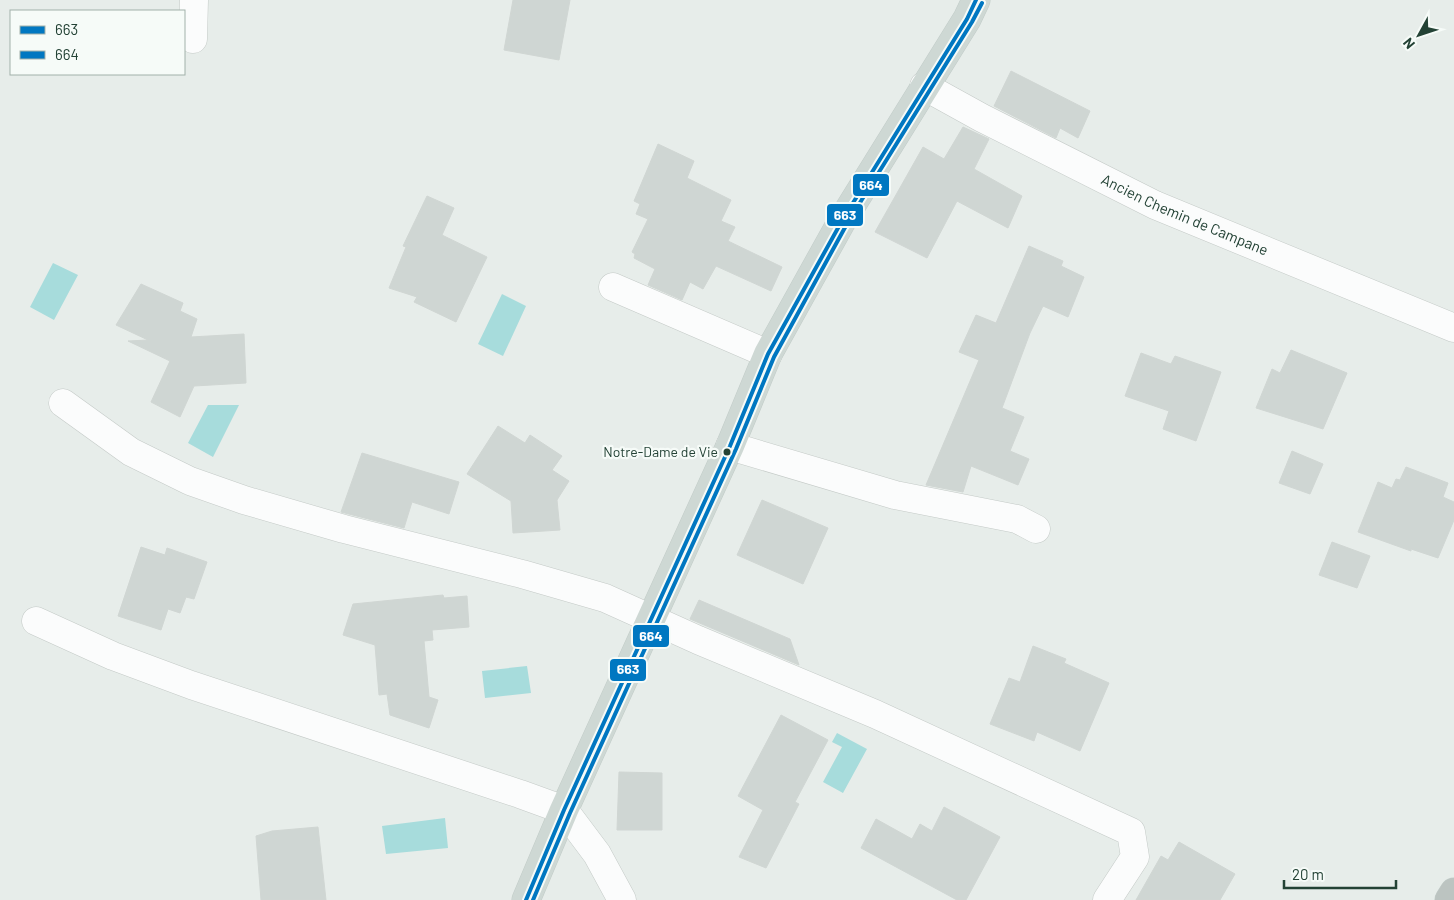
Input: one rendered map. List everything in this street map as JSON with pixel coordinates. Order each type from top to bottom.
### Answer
[{"type":"highway","points":[[1449,900],[1454,892]]},
{"type":"main road","points":[[526,900],[564,810],[730,446],[768,354],[843,218],[967,19],[976,0]]},
{"type":"street","points":[[193,39],[194,0]]},
{"type":"street","name":"Ancien Chemin de Campane","points":[[924,86],[982,118],[1155,205],[1454,328]]},
{"type":"street","points":[[613,287],[768,354]]},
{"type":"street","points":[[63,403],[131,452],[190,481],[244,500],[344,529],[522,574],[604,598],[651,620],[875,714],[1131,832],[1135,857],[1107,900]]},
{"type":"street","points":[[730,446],[895,495],[1017,519],[1036,529]]},
{"type":"street","points":[[36,621],[113,656],[191,685],[564,810],[597,854],[622,900]]},
{"type":"water","points":[[53,263],[78,275],[54,320],[30,307]]},
{"type":"water","points":[[502,294],[526,306],[503,356],[478,344]]},
{"type":"water","points":[[208,405],[239,405],[213,457],[188,443]]},
{"type":"water","points":[[527,666],[531,693],[485,698],[482,671]]},
{"type":"water","points":[[837,733],[867,749],[843,793],[823,782],[842,747],[832,742]]},
{"type":"water","points":[[445,818],[448,848],[386,854],[382,826]]},
{"type":"building","points":[[513,0],[570,0],[559,60],[504,50]]},
{"type":"building","points":[[1011,71],[1090,111],[1078,138],[1060,128],[1056,138],[994,106]]},
{"type":"building","points":[[963,127],[989,139],[974,169],[1022,196],[1008,228],[957,201],[927,258],[875,232],[923,147],[944,159]]},
{"type":"building","points":[[658,144],[694,161],[687,178],[731,200],[721,221],[735,227],[728,241],[782,267],[771,291],[716,266],[703,289],[690,282],[682,300],[648,285],[655,269],[634,258],[635,254],[632,252],[648,219],[636,214],[640,204],[634,201]]},
{"type":"building","points":[[427,196],[454,208],[442,235],[487,257],[456,322],[414,302],[417,297],[389,288],[406,247],[403,246]]},
{"type":"building","points":[[1029,246],[1063,261],[1061,266],[1084,277],[1068,317],[1043,306],[1030,333],[1002,408],[1024,417],[1010,451],[1029,459],[1018,485],[971,466],[963,492],[926,485],[979,360],[959,352],[976,315],[996,323]]},
{"type":"building","points":[[141,284],[183,303],[180,311],[197,319],[191,337],[244,334],[246,383],[194,386],[180,417],[151,402],[170,361],[128,341],[148,340],[116,325]]},
{"type":"building","points":[[1291,350],[1347,373],[1323,429],[1256,408],[1272,369],[1280,373]]},
{"type":"building","points":[[1141,353],[1171,364],[1175,356],[1221,372],[1196,441],[1163,429],[1169,411],[1125,396]]},
{"type":"building","points":[[498,426],[525,443],[530,435],[562,456],[552,470],[569,481],[557,500],[560,530],[513,533],[511,501],[467,474]]},
{"type":"building","points":[[1292,451],[1323,464],[1310,494],[1279,483]]},
{"type":"building","points":[[362,453],[459,482],[449,514],[412,502],[404,528],[341,512]]},
{"type":"building","points":[[1406,467],[1448,483],[1443,497],[1454,502],[1454,520],[1438,558],[1411,549],[1411,551],[1358,532],[1378,482],[1392,488],[1396,479],[1400,480]]},
{"type":"building","points":[[762,500],[828,528],[803,584],[737,555]]},
{"type":"building","points":[[1332,542],[1370,556],[1357,588],[1319,575]]},
{"type":"building","points":[[141,547],[165,555],[167,548],[207,562],[194,599],[186,597],[180,613],[168,609],[161,630],[118,616]]},
{"type":"building","points":[[443,595],[444,598],[467,596],[469,627],[432,630],[433,640],[424,641],[429,697],[438,700],[429,728],[390,715],[387,694],[379,695],[375,645],[343,635],[353,604]]},
{"type":"building","points":[[699,600],[790,639],[799,665],[690,619]]},
{"type":"building","points":[[1033,646],[1066,659],[1064,663],[1109,683],[1080,751],[1037,732],[1034,741],[990,724],[1009,678],[1020,682]]},
{"type":"building","points":[[781,715],[828,740],[795,802],[799,804],[766,868],[739,857],[763,810],[738,796]]},
{"type":"building","points":[[619,772],[662,773],[662,830],[617,830]]},
{"type":"building","points":[[944,807],[1000,837],[966,900],[957,900],[861,848],[876,819],[912,839],[920,824],[932,831]]},
{"type":"building","points":[[318,827],[326,900],[261,900],[256,836],[272,831]]},
{"type":"building","points":[[1179,842],[1235,874],[1220,900],[1136,900],[1161,856],[1168,860]]},
{"type":"transit line","name":"663","points":[[526,900],[564,810],[730,446],[768,354],[843,219],[967,19],[976,0]]},
{"type":"transit line","name":"664","points":[[533,900],[570,813],[736,449],[774,357],[848,222],[982,3]]},
{"type":"place","name":"Notre-Dame de Vie","points":[[727,452]]}]
